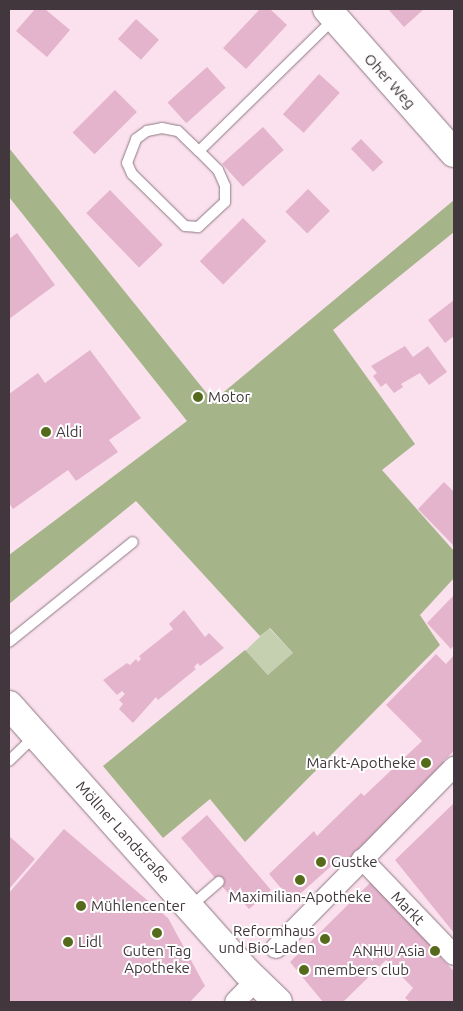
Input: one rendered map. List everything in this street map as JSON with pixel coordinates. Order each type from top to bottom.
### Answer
[{"type":"main road","name":"Oher Weg","points":[[331,13],[454,153]]},
{"type":"main road","name":"Möllner Landstraße","points":[[9,705],[255,981],[278,1002]]},
{"type":"street","points":[[276,948],[454,767]]},
{"type":"street","name":"Markt","points":[[362,860],[454,955]]},
{"type":"street","points":[[235,1002],[255,981]]},
{"type":"lane","points":[[199,152],[331,13]]},
{"type":"lane","points":[[162,128],[178,131],[199,152],[218,170],[225,194],[225,202],[217,213],[198,227],[185,226],[132,174],[127,162],[136,139],[148,131],[162,128]]},
{"type":"lane","points":[[9,642],[133,542]]},
{"type":"lane","points":[[9,761],[36,735]]},
{"type":"lane","points":[[190,907],[219,882]]},
{"type":"green space","points":[[9,148],[213,401],[454,200],[454,232],[333,330],[415,444],[382,470],[454,551],[454,578],[420,615],[440,645],[245,842],[210,799],[163,838],[103,766],[245,650],[268,675],[293,653],[270,628],[260,636],[136,501],[9,604],[9,555],[187,421],[9,197]]},
{"type":"green space","points":[[269,628],[293,653],[270,676],[245,651]]},
{"type":"building","points":[[35,9],[45,9],[70,30],[47,57],[16,31]]},
{"type":"building","points":[[260,9],[270,9],[287,25],[246,69],[223,48]]},
{"type":"building","points":[[388,9],[424,9],[404,27]]},
{"type":"building","points":[[136,19],[159,40],[141,60],[118,39]]},
{"type":"building","points":[[207,67],[226,88],[186,123],[168,102]]},
{"type":"building","points":[[319,74],[340,93],[304,133],[283,114]]},
{"type":"building","points":[[115,90],[137,112],[94,154],[73,132]]},
{"type":"building","points":[[263,127],[284,150],[243,187],[222,164]]},
{"type":"building","points":[[361,139],[383,162],[373,172],[351,149]]},
{"type":"building","points":[[308,189],[330,211],[307,234],[285,212]]},
{"type":"building","points":[[110,190],[163,245],[139,268],[86,213]]},
{"type":"building","points":[[243,218],[266,241],[223,284],[200,261]]},
{"type":"building","points":[[17,233],[55,285],[9,319],[9,239]]},
{"type":"building","points":[[454,300],[454,336],[445,343],[428,320]]},
{"type":"building","points":[[405,346],[413,357],[428,346],[447,372],[429,385],[420,373],[401,384],[403,387],[394,393],[386,383],[381,387],[373,376],[377,373],[371,366]]},
{"type":"building","points":[[90,350],[141,418],[109,440],[118,452],[76,481],[68,470],[13,509],[9,503],[9,394],[38,373],[45,383]]},
{"type":"building","points":[[444,482],[454,492],[454,546],[418,509]]},
{"type":"building","points":[[454,595],[454,645],[451,649],[427,623]]},
{"type":"building","points":[[184,610],[205,637],[209,633],[224,648],[200,666],[198,663],[194,667],[196,669],[158,700],[156,697],[133,723],[119,709],[123,704],[119,700],[125,694],[122,691],[117,695],[103,680],[127,663],[130,665],[136,659],[138,662],[141,659],[139,656],[173,629],[169,624]]},
{"type":"building","points":[[436,654],[446,664],[454,655],[454,751],[443,761],[447,765],[342,865],[338,860],[292,901],[269,874],[314,831],[317,836],[361,793],[364,796],[422,741],[386,705]]},
{"type":"building","points":[[454,803],[454,933],[395,860]]},
{"type":"building","points":[[207,815],[271,890],[249,909],[237,895],[233,899],[181,838]]},
{"type":"building","name":"Mühlencenter","points":[[64,829],[168,918],[205,986],[190,1002],[9,1002],[9,893]]},
{"type":"building","points":[[9,836],[35,859],[9,889]]},
{"type":"building","points":[[373,880],[446,953],[441,958],[454,971],[454,1002],[410,1002],[405,998],[413,988],[386,960],[343,1002],[323,1002],[290,962]]},
{"type":"place","name":"Motor","points":[[198,397]]},
{"type":"place","name":"Aldi","points":[[46,432]]},
{"type":"place","name":"Markt-Apotheke","points":[[426,763]]},
{"type":"place","name":"Gustke","points":[[321,862]]},
{"type":"place","name":"Maximilian-Apotheke","points":[[300,880]]},
{"type":"place","name":"Mühlencenter","points":[[81,906]]},
{"type":"place","name":"Guten Tag Apotheke","points":[[157,933]]},
{"type":"place","name":"Reformhaus und Bio-Laden","points":[[325,939]]},
{"type":"place","name":"Lidl","points":[[68,942]]},
{"type":"place","name":"ANHU Asia","points":[[435,951]]},
{"type":"place","name":"members club","points":[[304,970]]}]
